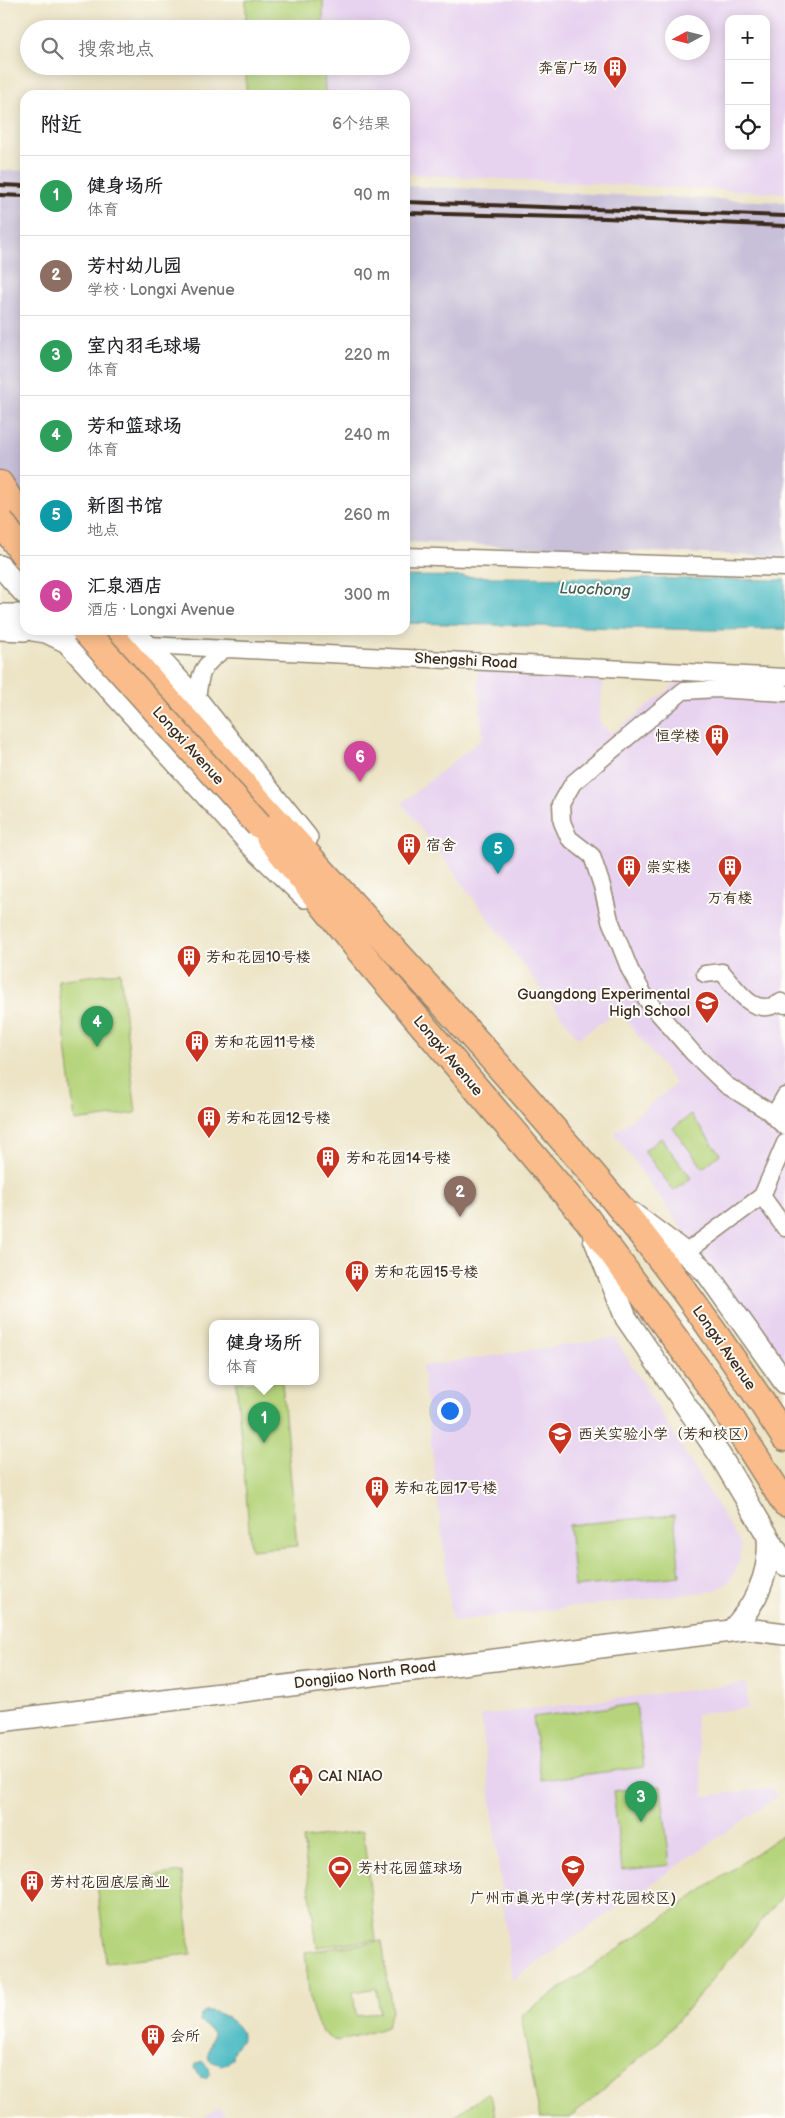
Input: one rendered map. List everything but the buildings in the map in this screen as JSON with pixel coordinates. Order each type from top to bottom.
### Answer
[{"type":"main road","points":[[0,484],[20,517]]},
{"type":"main road","points":[[0,520],[20,549]]},
{"type":"main road","name":"Longxi Avenue","points":[[70,635],[375,927],[614,1200],[699,1312],[785,1438]]},
{"type":"main road","name":"Longxi Avenue","points":[[111,635],[264,820],[359,950],[587,1219],[687,1354],[784,1502]]},
{"type":"street","points":[[0,547],[20,548]]},
{"type":"street","points":[[410,556],[785,568]]},
{"type":"street","points":[[0,566],[20,588]]},
{"type":"street","points":[[0,615],[20,614]]},
{"type":"street","points":[[0,629],[20,630]]},
{"type":"street","points":[[70,635],[254,847],[359,950]]},
{"type":"street","points":[[141,638],[197,700],[312,844],[375,927]]},
{"type":"street","name":"Shengshi Road","points":[[141,638],[225,649],[785,677]]},
{"type":"street","points":[[197,700],[200,674],[212,659],[225,649]]},
{"type":"street","points":[[785,693],[717,689],[683,691],[573,783],[561,804],[562,822],[569,838],[592,856],[602,886],[610,920],[630,970],[647,1000],[693,1053],[726,1084],[774,1115],[785,1128]]},
{"type":"street","points":[[706,974],[722,972],[748,1002],[761,1007],[773,1006],[781,1002],[785,1005]]},
{"type":"street","points":[[774,1115],[785,1096]]},
{"type":"street","points":[[685,1254],[762,1196],[785,1143]]},
{"type":"street","points":[[762,1196],[785,1228]]},
{"type":"street","points":[[614,1200],[706,1272],[785,1383]]},
{"type":"street","points":[[587,1219],[626,1318],[721,1457],[785,1565]]},
{"type":"street","points":[[731,1631],[738,1624],[762,1588],[770,1556],[768,1536]]},
{"type":"street","name":"Dongjiao North Road","points":[[0,1721],[747,1629],[785,1634]]},
{"type":"shaded area","points":[[323,0],[785,0],[785,193],[410,174],[410,90],[325,90],[324,75],[410,75],[410,20],[323,20]]},
{"type":"shaded area","points":[[0,170],[20,171],[20,506],[0,473]]},
{"type":"shaded area","points":[[410,186],[785,202],[785,557],[410,542]]},
{"type":"shaded area","name":"Guangdong Experimental High School","points":[[477,669],[603,682],[599,721],[611,734],[682,679],[785,684],[785,1374],[614,1133],[676,1084],[619,1011],[578,1038],[402,803],[483,738]]},
{"type":"shaded area","name":"西关实验小学（芳和校区）","points":[[615,1338],[741,1545],[739,1563],[729,1582],[714,1591],[452,1621],[422,1366]]},
{"type":"shaded area","name":"广州市真光中学(芳村花园校区)","points":[[746,1683],[748,1708],[695,1714],[704,1796],[771,1788],[777,1797],[512,1980],[481,1715]]},
{"type":"shaded area","points":[[219,2108],[226,2118],[203,2118]]},
{"type":"green space","points":[[246,0],[323,0],[323,20],[246,20]]},
{"type":"green space","points":[[246,75],[324,75],[325,90],[246,90]]},
{"type":"green space","points":[[120,972],[136,1113],[75,1121],[58,980]]},
{"type":"green space","points":[[691,1115],[720,1154],[703,1168],[673,1128]]},
{"type":"green space","points":[[661,1138],[691,1178],[674,1191],[644,1151]]},
{"type":"green space","points":[[236,1385],[282,1385],[297,1546],[251,1550]]},
{"type":"green space","points":[[674,1515],[680,1576],[575,1587],[569,1525]]},
{"type":"green space","points":[[636,1704],[644,1767],[541,1780],[533,1717]]},
{"type":"green space","points":[[661,1786],[670,1865],[622,1870],[613,1791]]},
{"type":"green space","name":"芳村花园篮球场","points":[[363,1831],[376,1940],[317,1947],[303,1839]]},
{"type":"green space","points":[[782,1835],[785,1840],[785,1893],[664,2037],[570,2118],[540,2118],[521,2016]]},
{"type":"green space","points":[[182,1872],[191,1954],[106,1963],[97,1883]]},
{"type":"green space","points":[[382,1941],[392,2011],[387,2026],[338,2041],[328,2036],[320,2028],[311,2004],[305,1952]],"holes":[[[376,1988],[380,2012],[356,2016],[353,1992]]]},
{"type":"green space","points":[[488,2093],[492,2099],[495,2118],[452,2118]]},
{"type":"water","name":"Luochong","points":[[410,576],[785,580],[785,629],[714,630],[410,623]]},
{"type":"water","points":[[205,2011],[223,2015],[240,2029],[242,2040],[234,2050],[229,2062],[220,2065],[209,2060],[208,2053],[213,2032],[200,2022],[201,2014]]},
{"type":"water","points":[[202,2061],[209,2068],[210,2073],[206,2078],[200,2077],[195,2068],[196,2064]]},
{"type":"railway","points":[[0,185],[20,186]]},
{"type":"railway","points":[[0,195],[20,196]]},
{"type":"railway","points":[[410,202],[785,216]]},
{"type":"railway","points":[[410,213],[605,218],[785,226]]},
{"type":"place","name":"奔富广场","points":[[615,89]]},
{"type":"place","name":"恒学楼","points":[[717,757]]},
{"type":"place","name":"汇泉酒店","points":[[360,782]]},
{"type":"place","name":"宿舍","points":[[409,866]]},
{"type":"place","name":"新图书馆","points":[[498,874]]},
{"type":"place","name":"崇实楼","points":[[629,888]]},
{"type":"place","name":"万有楼","points":[[730,888]]},
{"type":"place","name":"芳和花园10号楼","points":[[189,978]]},
{"type":"place","name":"Guangdong Experimental High School","points":[[707,1024]]},
{"type":"place","name":"芳和篮球场","points":[[97,1047]]},
{"type":"place","name":"芳和花园11号楼","points":[[197,1063]]},
{"type":"place","name":"芳和花园12号楼","points":[[209,1139]]},
{"type":"place","name":"芳和花园14号楼","points":[[328,1179]]},
{"type":"place","name":"芳村幼儿园","points":[[460,1217]]},
{"type":"place","name":"芳和花园15号楼","points":[[357,1293]]},
{"type":"place","name":"健身场所","points":[[264,1443]]},
{"type":"place","name":"西关实验小学（芳和校区）","points":[[560,1455]]},
{"type":"place","name":"芳和花园17号楼","points":[[377,1509]]},
{"type":"place","name":"CAI NIAO","points":[[301,1797]]},
{"type":"place","name":"室內羽毛球場","points":[[641,1822]]},
{"type":"place","name":"广州市真光中学(芳村花园校区)","points":[[573,1888]]},
{"type":"place","name":"芳村花园篮球场","points":[[340,1889]]},
{"type":"place","name":"芳村花园底层商业","points":[[32,1903]]},
{"type":"place","name":"会所","points":[[153,2057]]}]
